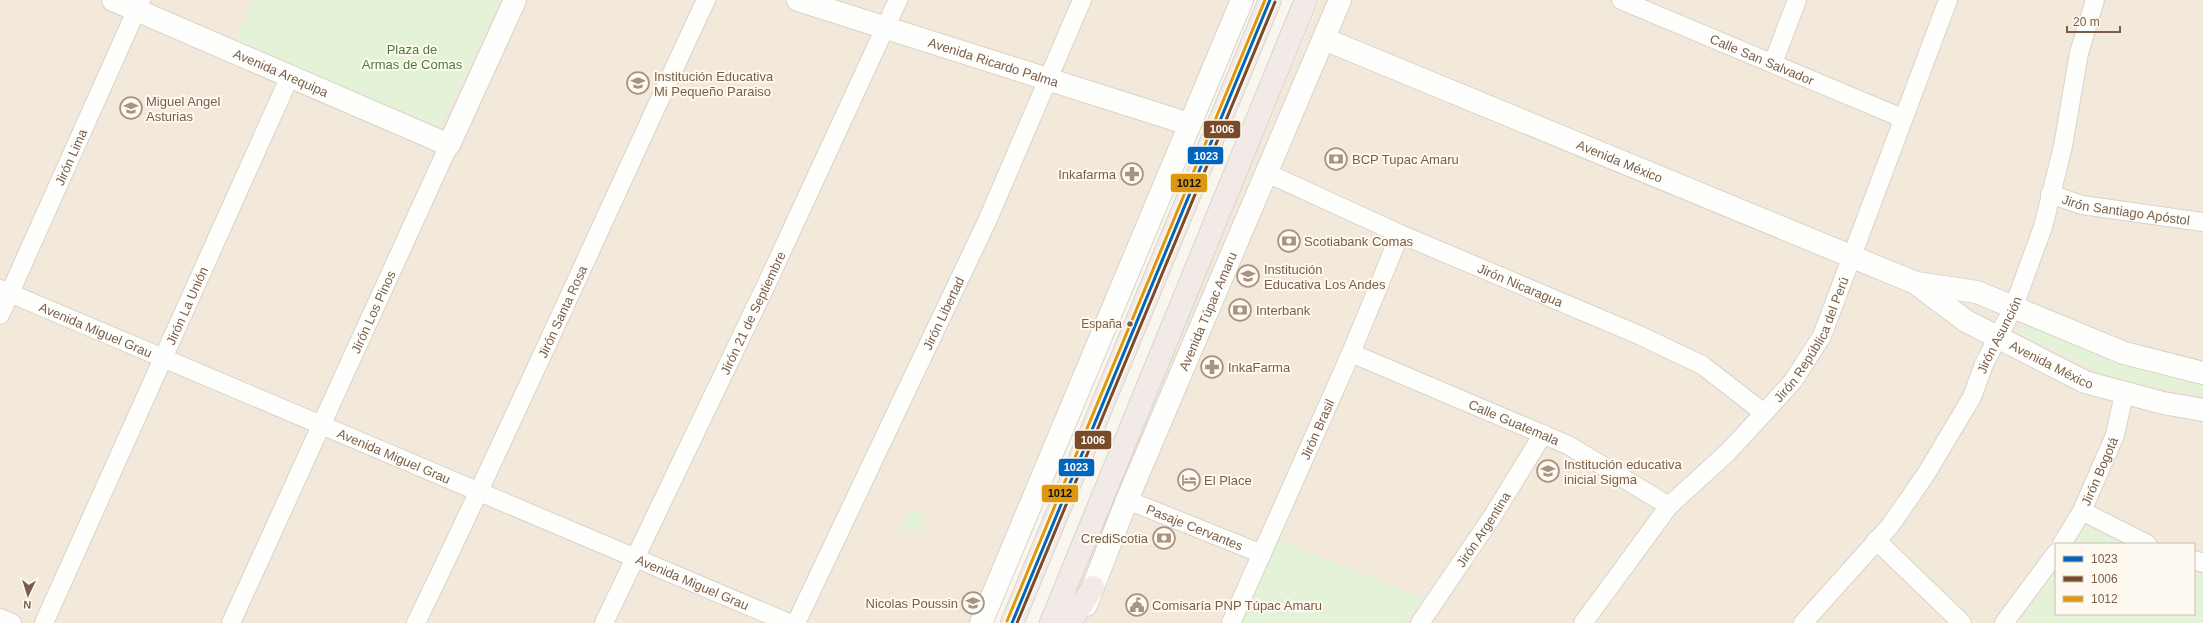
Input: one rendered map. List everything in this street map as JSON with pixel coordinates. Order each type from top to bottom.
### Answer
[{"type":"highway","points":[[1012,623],[1270,0]]},
{"type":"highway","name":"Avenida Túpac Amaru","points":[[1051,623],[1306,0]]},
{"type":"highway","points":[[1070,623],[1093,587]]},
{"type":"main road","name":"Avenida Arequipa","points":[[113,0],[139,5],[290,76],[449,144]]},
{"type":"main road","name":"Jirón Los Pinos","points":[[449,144],[515,0]]},
{"type":"main road","name":"Avenida Ricardo Palma","points":[[798,0],[1190,124]]},
{"type":"main road","points":[[981,623],[1242,0]]},
{"type":"main road","name":"Avenida Túpac Amaru","points":[[1079,623],[1127,500],[1340,0]]},
{"type":"main road","name":"Avenida México","points":[[1324,39],[1916,283],[1977,292],[2014,306],[2124,353],[2203,373]]},
{"type":"main road","name":"Avenida México","points":[[1916,283],[1966,321],[2085,382],[2124,394],[2203,410]]},
{"type":"street","name":"Jirón Santa Rosa","points":[[416,623],[480,492],[607,210],[706,0]]},
{"type":"street","name":"Jirón 21 de Septiembre","points":[[604,623],[768,281],[898,0]]},
{"type":"street","name":"Jirón Libertad","points":[[796,623],[943,317],[988,219],[1082,0]]},
{"type":"street","name":"Calle San Salvador","points":[[1621,0],[1902,118]]},
{"type":"street","points":[[1773,63],[1797,0]]},
{"type":"street","name":"Jirón República del Perú","points":[[1583,623],[1669,506],[1728,452],[1793,381],[1822,336],[1902,118],[1948,0]]},
{"type":"street","name":"Jirón Asunción","points":[[1803,623],[1890,526],[1950,435],[1972,397],[1996,337],[2014,306],[2043,227],[2063,146],[2079,53],[2095,0]]},
{"type":"street","name":"Jirón Lima","points":[[0,315],[5,291],[139,5]]},
{"type":"street","name":"Jirón La Unión","points":[[44,623],[290,76]]},
{"type":"street","name":"Jirón Los Pinos","points":[[231,623],[449,144]]},
{"type":"street","name":"Jirón Nicaragua","points":[[1267,173],[1400,234],[1639,335],[1702,365],[1764,413]]},
{"type":"street","name":"Jirón Santiago Apóstol","points":[[2050,194],[2082,205],[2203,222]]},
{"type":"street","name":"Jirón Brasil","points":[[1231,623],[1351,354],[1400,234]]},
{"type":"street","name":"Avenida Miguel Grau","points":[[5,291],[789,623]]},
{"type":"street","name":"Calle Guatemala","points":[[1351,354],[1568,445],[1669,506]]},
{"type":"street","name":"Jirón Bogotá","points":[[2063,543],[2082,511],[2115,435],[2124,394]]},
{"type":"street","name":"Jirón Argentina","points":[[1420,623],[1492,517],[1543,434]]},
{"type":"street","name":"Pasaje Cervantes","points":[[1127,500],[1262,554]]},
{"type":"street","points":[[2082,511],[2145,543]]},
{"type":"street","points":[[1876,540],[1962,623]]},
{"type":"street","points":[[2004,623],[2055,554]]},
{"type":"street","points":[[0,618],[12,623]]},
{"type":"shaded area","points":[[0,0],[1252,0],[990,623],[0,623]]},
{"type":"shaded area","points":[[1320,0],[2203,0],[2203,623],[1062,623]]},
{"type":"green space","name":"Plaza de Armas de Comas","points":[[254,0],[500,0],[440,128],[233,43]]},
{"type":"green space","points":[[2029,325],[2203,379],[2203,395],[2115,379],[2016,332]]},
{"type":"green space","points":[[917,511],[927,517],[921,522],[918,530],[909,532],[902,526],[907,514]]},
{"type":"green space","points":[[2086,526],[2121,543],[2075,543]]},
{"type":"green space","points":[[1279,540],[1423,598],[1404,623],[1241,623]]},
{"type":"green space","points":[[2055,572],[2055,615],[2195,615],[2195,572],[2203,575],[2203,623],[2019,623]]},
{"type":"transit line","name":"1012","points":[[1007,621],[1265,0]]},
{"type":"transit line","name":"1023","points":[[1012,623],[1270,0]]},
{"type":"transit line","name":"1006","points":[[1017,623],[1275,2]]},
{"type":"place","name":"Institución Educativa Mi Pequeño Paraiso","points":[[638,83]]},
{"type":"place","name":"Miguel Angel Asturias","points":[[131,108]]},
{"type":"place","name":"BCP Tupac Amaru","points":[[1336,159]]},
{"type":"place","name":"Inkafarma","points":[[1132,174]]},
{"type":"place","name":"Scotiabank Comas","points":[[1289,241]]},
{"type":"place","name":"Institución Educativa Los Andes","points":[[1248,276]]},
{"type":"place","name":"Interbank","points":[[1240,310]]},
{"type":"place","name":"España","points":[[1130,324]]},
{"type":"place","name":"InkaFarma","points":[[1212,367]]},
{"type":"place","name":"Institución educativa inicial Sigma","points":[[1548,471]]},
{"type":"place","name":"El Place","points":[[1189,480]]},
{"type":"place","name":"CrediScotia","points":[[1164,538]]},
{"type":"place","name":"Nicolas Poussin","points":[[973,603]]},
{"type":"place","name":"Comisaría PNP Túpac Amaru","points":[[1137,605]]}]
